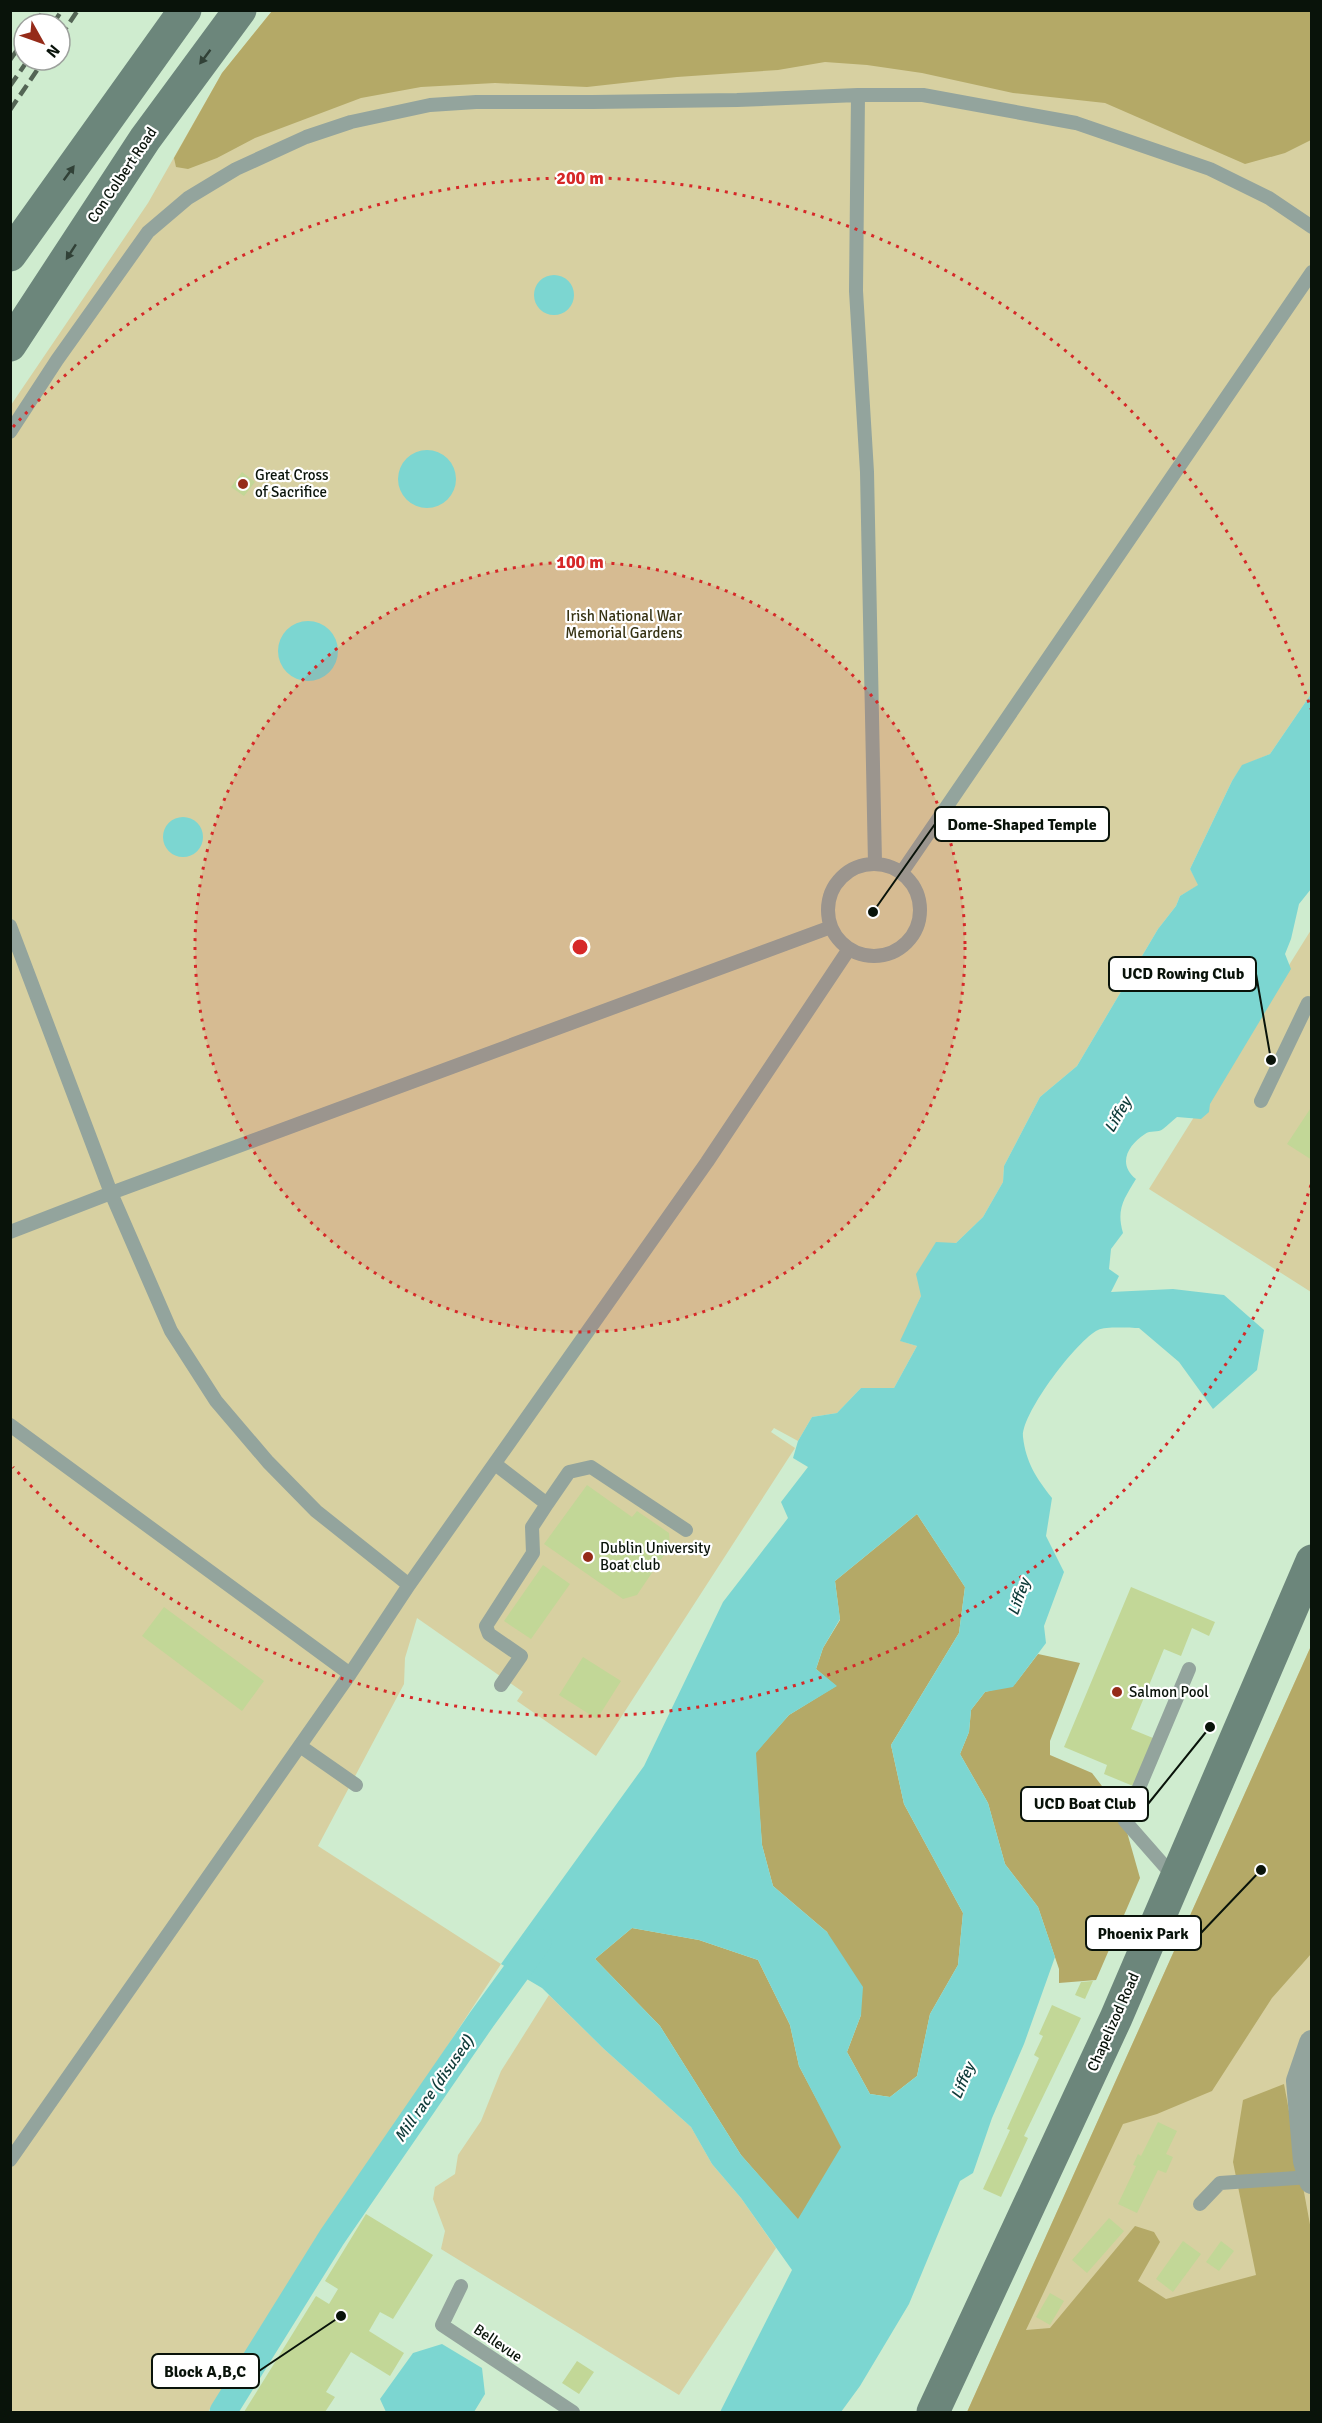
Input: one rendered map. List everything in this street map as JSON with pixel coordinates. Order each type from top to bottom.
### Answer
[{"type":"main road","points":[[10,255],[186,10]]},
{"type":"main road","name":"Con Colbert Road","points":[[12,338],[145,139],[240,10]]},
{"type":"main road","name":"Chapelizod Road","points":[[933,2412],[1116,2018],[1311,1561]]},
{"type":"street","points":[[1311,2043],[1299,2081],[1306,2161],[1311,2179]]},
{"type":"lane","points":[[858,95],[856,291],[867,472],[875,863]]},
{"type":"lane","points":[[10,432],[57,360],[148,232],[188,198],[236,169],[306,137],[394,111],[453,103],[737,100],[923,95],[1076,123],[1210,169],[1269,198],[1311,227]]},
{"type":"lane","points":[[902,872],[1311,273]]},
{"type":"lane","points":[[875,863],[902,872],[912,882],[921,909],[919,923],[913,936],[891,953],[877,957],[862,955],[849,949],[838,940],[831,927],[828,906],[834,886],[852,869],[875,863]]},
{"type":"lane","points":[[10,926],[111,1193],[171,1331],[216,1401],[268,1462],[316,1511],[409,1585]]},
{"type":"lane","points":[[10,1232],[831,927]]},
{"type":"lane","points":[[10,2160],[300,1746],[549,1384],[707,1162],[849,949]]},
{"type":"lane","points":[[1261,1101],[1308,1003],[1311,1005]]},
{"type":"lane","points":[[10,1425],[350,1674]]},
{"type":"lane","points":[[495,1464],[547,1504]]},
{"type":"lane","points":[[501,1685],[521,1656],[489,1634],[486,1626],[533,1553],[532,1527],[569,1472],[591,1467],[686,1530]]},
{"type":"lane","points":[[1175,1878],[1125,1821],[1189,1669]]},
{"type":"lane","points":[[300,1746],[356,1785]]},
{"type":"lane","points":[[1200,2204],[1221,2183],[1311,2179]]},
{"type":"lane","name":"Bellevue","points":[[461,2286],[442,2325],[573,2412]]},
{"type":"green space","name":"Irish National War Memorial Gardens","points":[[272,11],[1311,11],[1311,694],[1270,754],[1242,766],[1232,781],[1190,869],[1199,885],[1180,896],[1077,1066],[1040,1097],[1004,1166],[1003,1182],[983,1217],[956,1243],[921,1296],[901,1341],[917,1346],[894,1388],[861,1388],[837,1413],[812,1417],[798,1441],[774,1428],[771,1432],[795,1448],[596,1756],[517,1701],[523,1692],[417,1618],[405,1658],[404,1684],[318,1846],[501,1964],[208,2412],[11,2412],[11,405],[148,203],[222,73]]},
{"type":"green space","points":[[1311,930],[1311,1292],[1149,1189]]},
{"type":"green space","points":[[1311,1646],[1311,2412],[967,2412]]},
{"type":"green space","points":[[549,1995],[604,2049],[691,2127],[712,2164],[741,2198],[776,2248],[679,2395],[441,2249],[445,2231],[433,2199],[435,2187],[455,2174],[458,2155],[481,2121],[501,2071]]},
{"type":"shaded area","points":[[272,11],[1311,11],[1311,140],[1285,153],[1245,164],[1105,103],[1013,93],[922,73],[825,62],[778,70],[677,77],[587,87],[495,83],[421,87],[361,98],[255,138],[217,158],[188,169],[176,167],[174,158],[222,73]]},
{"type":"shaded area","points":[[917,1514],[965,1587],[959,1633],[891,1745],[904,1804],[963,1913],[958,1965],[930,2014],[917,2076],[890,2097],[870,2094],[847,2052],[861,2015],[827,1932],[773,1886],[762,1845],[755,1753],[789,1715],[836,1686],[816,1669],[823,1648],[840,1620],[835,1581]]},
{"type":"shaded area","points":[[1311,1646],[1311,1954],[1272,1998],[1212,2091],[1157,2114],[1123,2124],[1026,2330],[1050,2328],[1135,2226],[1154,2232],[1160,2242],[1138,2281],[1166,2299],[1256,2275],[1233,2162],[1243,2100],[1284,2084],[1311,2230],[1311,2412],[967,2412]]},
{"type":"shaded area","points":[[1038,1654],[1080,1663],[1050,1741],[1050,1755],[1092,1773],[1121,1811],[1140,1878],[1096,1980],[1059,1983],[1059,1969],[1038,1907],[1005,1864],[988,1803],[960,1754],[969,1732],[971,1710],[985,1692],[1015,1684]]},
{"type":"shaded area","points":[[632,1928],[699,1940],[758,1960],[790,2025],[799,2066],[842,2147],[798,2220],[741,2155],[660,2026],[595,1959]]},
{"type":"water","points":[[554,275],[568,281],[574,295],[568,309],[554,315],[540,309],[534,295],[540,281]]},
{"type":"water","points":[[421,450],[433,450],[443,454],[452,463],[456,485],[448,500],[433,508],[421,508],[411,504],[402,495],[398,485],[398,473],[402,463],[411,454]]},
{"type":"water","points":[[308,621],[329,630],[338,651],[329,672],[308,681],[287,672],[278,651],[287,630]]},
{"type":"water","name":"Liffey","points":[[1311,694],[1311,889],[1299,904],[1285,954],[1291,969],[1210,1104],[1209,1112],[1201,1119],[1177,1117],[1161,1130],[1149,1132],[1139,1138],[1130,1149],[1126,1161],[1127,1167],[1136,1179],[1122,1204],[1120,1217],[1123,1233],[1111,1249],[1109,1269],[1119,1276],[1111,1292],[1173,1289],[1224,1295],[1264,1330],[1257,1370],[1213,1409],[1179,1362],[1139,1328],[1102,1329],[1089,1337],[1065,1362],[1031,1412],[1025,1426],[1024,1446],[1033,1470],[1052,1498],[1046,1536],[1064,1572],[1044,1626],[1046,1643],[1013,1687],[985,1692],[971,1710],[969,1732],[960,1754],[988,1803],[1005,1864],[1038,1907],[1055,1957],[1024,2044],[992,2118],[973,2173],[960,2181],[909,2304],[860,2386],[841,2412],[720,2412],[792,2270],[741,2198],[712,2164],[691,2127],[604,2049],[542,1988],[501,1964],[644,1766],[723,1602],[788,1518],[781,1502],[808,1467],[793,1458],[798,1441],[812,1417],[837,1413],[861,1388],[894,1388],[917,1346],[900,1341],[921,1296],[916,1274],[936,1242],[956,1243],[983,1217],[1003,1182],[1004,1166],[1040,1097],[1077,1066],[1180,896],[1198,885],[1190,869],[1232,781],[1242,765],[1270,754]],"holes":[[[917,1514],[965,1587],[959,1633],[891,1745],[904,1804],[963,1913],[958,1965],[930,2014],[917,2076],[890,2097],[870,2094],[847,2052],[861,2015],[863,1987],[827,1932],[773,1886],[762,1845],[756,1753],[789,1715],[837,1686],[816,1669],[823,1648],[840,1619],[835,1581]],[[632,1928],[699,1940],[758,1960],[790,2025],[799,2066],[841,2147],[798,2219],[741,2155],[660,2026],[595,1959]]]},
{"type":"water","points":[[183,817],[197,823],[203,837],[197,851],[183,857],[169,851],[163,837],[169,823]]},
{"type":"water","points":[[442,2344],[482,2368],[485,2394],[474,2412],[386,2412],[380,2399],[413,2353]]},
{"type":"building","name":"Great Cross of Sacrifice","points":[[242,472],[255,482],[244,496],[231,487]]},
{"type":"building","points":[[1312,1106],[1312,1160],[1287,1144]]},
{"type":"building","points":[[587,1485],[632,1517],[637,1511],[669,1533],[670,1546],[637,1595],[623,1599],[544,1544]]},
{"type":"building","points":[[543,1565],[570,1584],[531,1639],[504,1621]]},
{"type":"building","name":"Salmon Pool","points":[[1131,1587],[1215,1622],[1209,1636],[1192,1628],[1181,1656],[1164,1649],[1131,1729],[1153,1738],[1133,1786],[1104,1774],[1107,1765],[1064,1747]]},
{"type":"building","points":[[164,1607],[264,1681],[242,1711],[142,1636]]},
{"type":"building","points":[[583,1657],[621,1681],[597,1719],[559,1695]]},
{"type":"building","points":[[1093,1981],[1085,1999],[1075,1995],[1081,1982]]},
{"type":"building","points":[[1052,2005],[1081,2018],[1024,2136],[1028,2138],[1001,2197],[983,2189],[1039,2058],[1034,2055],[1043,2036],[1039,2034]]},
{"type":"building","points":[[1158,2122],[1177,2131],[1166,2154],[1173,2157],[1166,2173],[1158,2170],[1137,2213],[1118,2204],[1136,2166],[1133,2165],[1138,2154],[1141,2156]]},
{"type":"building","points":[[366,2214],[433,2255],[393,2319],[380,2312],[369,2331],[404,2353],[390,2376],[351,2352],[326,2392],[335,2397],[325,2412],[244,2412],[316,2296],[329,2304],[338,2289],[325,2281]]},
{"type":"building","points":[[1109,2218],[1124,2231],[1087,2273],[1072,2260]]},
{"type":"building","points":[[1183,2241],[1201,2254],[1173,2292],[1156,2279]]},
{"type":"building","points":[[1221,2241],[1234,2251],[1219,2271],[1206,2262]]},
{"type":"building","points":[[1050,2293],[1064,2301],[1050,2325],[1036,2317]]},
{"type":"building","points":[[577,2361],[594,2372],[579,2394],[562,2383]]},
{"type":"waterway","name":"Mill race (disused)","points":[[223,2412],[332,2237],[482,2019],[538,1942]]},
{"type":"railway","points":[[72,19],[78,10]]},
{"type":"railway","points":[[10,86],[20,72]]},
{"type":"railway","points":[[10,110],[36,72]]},
{"type":"place","name":"Great Cross of Sacrifice","points":[[243,484]]},
{"type":"place","name":"Dome-Shaped Temple","points":[[873,912]]},
{"type":"place","name":"UCD Rowing Club","points":[[1271,1060]]},
{"type":"place","name":"Dublin University Boat club","points":[[588,1557]]},
{"type":"place","name":"Salmon Pool","points":[[1117,1692]]},
{"type":"place","name":"UCD Boat Club","points":[[1210,1727]]},
{"type":"place","name":"Phoenix Park","points":[[1261,1870]]},
{"type":"place","name":"Block A,B,C","points":[[341,2316]]}]
